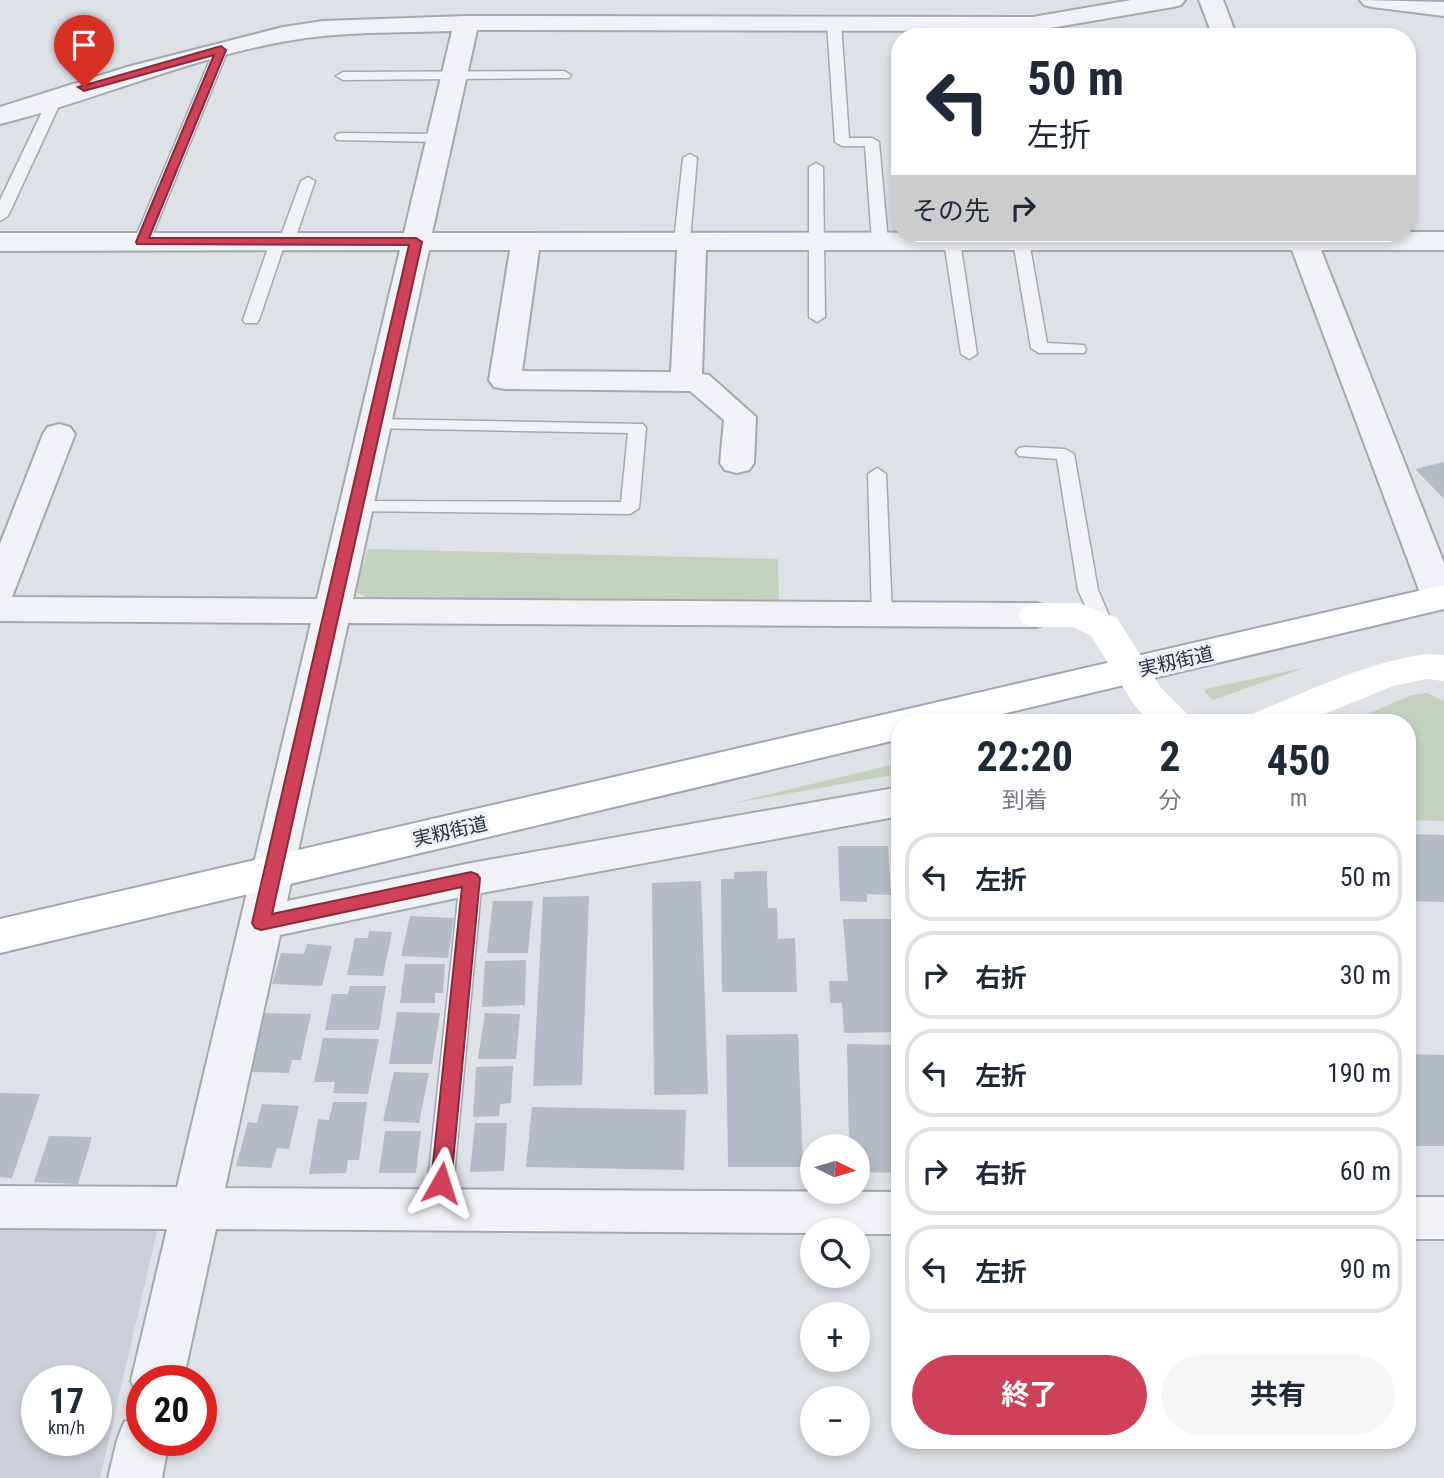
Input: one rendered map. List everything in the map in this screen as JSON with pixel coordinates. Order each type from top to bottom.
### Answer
[{"type":"main road","name":"実籾街道","points":[[947,714],[1442,597]]},
{"type":"main road","points":[[1035,615],[1079,615],[1104,627],[1131,672],[1162,714]]},
{"type":"main road","points":[[1288,714],[1403,668],[1430,664],[1444,668]]},
{"type":"main road","name":"実籾街道","points":[[0,936],[891,726]]},
{"type":"street","points":[[0,116],[57,95],[221,50],[283,34],[323,28],[466,23],[1033,24],[1173,0]]},
{"type":"street","points":[[1211,0],[1222,28]]},
{"type":"street","points":[[1373,0],[1444,9]]},
{"type":"street","points":[[161,1365],[466,23]]},
{"type":"street","points":[[1416,240],[1444,241]]},
{"type":"street","points":[[686,381],[687,241]]},
{"type":"street","points":[[0,242],[891,241]]},
{"type":"street","points":[[526,242],[505,380],[698,382],[740,417],[737,463]]},
{"type":"street","points":[[1304,242],[1442,597]]},
{"type":"street","points":[[0,589],[59,434]]},
{"type":"street","points":[[0,609],[1035,615]]},
{"type":"street","points":[[261,923],[471,878],[891,803]]},
{"type":"street","points":[[0,1207],[891,1213]]},
{"type":"street","points":[[1416,1218],[1444,1218]]},
{"type":"street","points":[[135,1478],[140,1456]]},
{"type":"lane","points":[[834,23],[842,142],[872,142],[880,241]]},
{"type":"lane","points":[[142,242],[221,50]]},
{"type":"lane","points":[[344,76],[564,75]]},
{"type":"lane","points":[[0,216],[57,95]]},
{"type":"lane","points":[[342,137],[440,138]]},
{"type":"lane","points":[[687,241],[690,158]]},
{"type":"lane","points":[[816,167],[817,317]]},
{"type":"lane","points":[[251,320],[308,181]]},
{"type":"lane","points":[[952,242],[969,355]]},
{"type":"lane","points":[[1021,242],[1039,348],[1078,349]]},
{"type":"lane","points":[[355,507],[630,508],[637,428],[375,424]]},
{"type":"lane","points":[[1026,452],[1065,454],[1088,590],[1104,627]]},
{"type":"lane","points":[[877,474],[882,614]]},
{"type":"lane","points":[[438,1209],[471,878]]},
{"type":"shaded area","points":[[0,1224],[158,1227],[112,1426],[112,1365],[21,1365],[21,1456],[105,1456],[100,1478],[0,1478]]},
{"type":"green space","points":[[368,549],[778,559],[779,601],[371,599],[355,592]]},
{"type":"green space","points":[[1307,667],[1213,700],[1205,692],[1206,689]]},
{"type":"green space","points":[[1427,693],[1444,701],[1444,821],[1416,820],[1416,714],[1367,714],[1412,695]]},
{"type":"green space","points":[[891,765],[891,775],[729,804]]},
{"type":"building","points":[[1444,462],[1444,499],[1415,469]]},
{"type":"building","points":[[1416,834],[1444,835],[1444,902],[1416,901]]},
{"type":"building","points":[[838,846],[888,846],[891,895],[867,894],[867,902],[840,901]]},
{"type":"building","points":[[767,871],[768,908],[777,908],[778,939],[795,938],[797,992],[722,992],[721,879],[734,879],[734,872]]},
{"type":"building","points":[[701,881],[708,1094],[654,1095],[652,883]]},
{"type":"building","points":[[589,896],[582,1085],[533,1086],[543,897]]},
{"type":"building","points":[[493,901],[533,901],[528,953],[487,953]]},
{"type":"building","points":[[410,916],[454,918],[448,958],[401,956]]},
{"type":"building","points":[[843,919],[891,919],[891,1032],[844,1033],[842,1003],[830,1003],[829,981],[848,981]]},
{"type":"building","points":[[369,931],[392,932],[383,976],[347,975],[355,938],[368,938]]},
{"type":"building","points":[[307,944],[332,946],[322,986],[272,984],[281,953],[304,954]]},
{"type":"building","points":[[526,960],[525,1005],[482,1007],[485,961]]},
{"type":"building","points":[[405,964],[445,964],[443,993],[435,993],[435,1003],[400,1003]]},
{"type":"building","points":[[350,986],[386,986],[379,1030],[325,1030],[332,994],[348,994]]},
{"type":"building","points":[[397,1012],[440,1013],[432,1064],[389,1064]]},
{"type":"building","points":[[264,1013],[311,1014],[301,1060],[292,1060],[289,1073],[250,1072]]},
{"type":"building","points":[[485,1013],[520,1014],[516,1059],[478,1059]]},
{"type":"building","points":[[798,1034],[802,1134],[800,1167],[728,1167],[726,1035]]},
{"type":"building","points":[[323,1038],[379,1039],[368,1094],[333,1093],[335,1082],[314,1082]]},
{"type":"building","points":[[847,1044],[891,1045],[891,1173],[870,1172],[870,1134],[849,1134]]},
{"type":"building","points":[[1416,1054],[1444,1055],[1444,1146],[1416,1146]]},
{"type":"building","points":[[513,1066],[511,1103],[500,1104],[499,1116],[473,1117],[476,1067]]},
{"type":"building","points":[[394,1072],[429,1073],[419,1123],[383,1121]]},
{"type":"building","points":[[0,1093],[40,1094],[12,1178],[0,1177]]},
{"type":"building","points":[[333,1102],[367,1102],[359,1160],[348,1160],[346,1173],[309,1174],[318,1119],[329,1120]]},
{"type":"building","points":[[262,1104],[299,1106],[289,1149],[277,1148],[271,1168],[236,1166],[248,1122],[257,1123]]},
{"type":"building","points":[[532,1107],[686,1110],[684,1170],[526,1167]]},
{"type":"building","points":[[475,1123],[507,1123],[504,1171],[470,1172]]},
{"type":"building","points":[[385,1131],[421,1131],[416,1173],[379,1173]]},
{"type":"building","points":[[49,1136],[92,1137],[78,1184],[34,1182]]},
{"type":"route","points":[[84,87],[221,50],[142,242],[416,242],[261,923],[471,878],[441,1183]]}]
